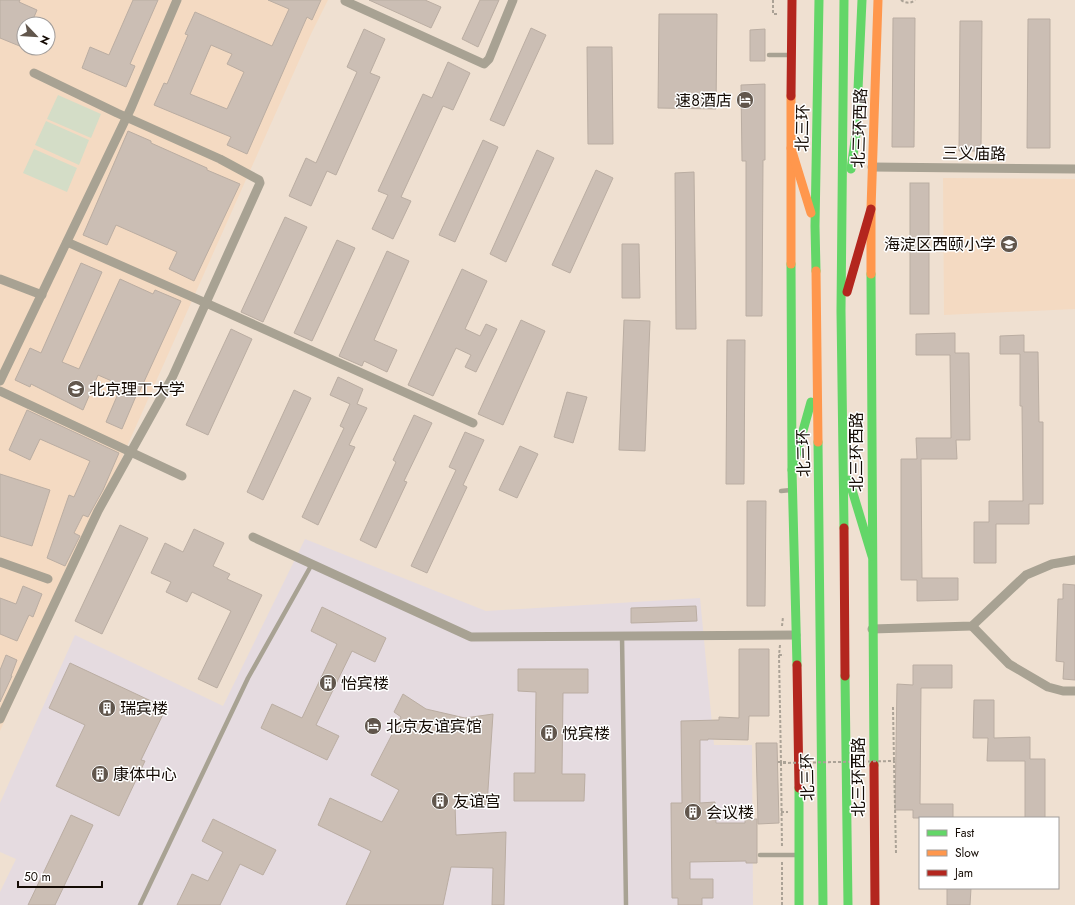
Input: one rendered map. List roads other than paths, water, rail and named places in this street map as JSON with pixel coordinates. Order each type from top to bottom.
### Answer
[{"type":"main road","points":[[792,0],[790,148],[792,470],[799,761],[800,905]]},
{"type":"main road","name":"北三环","points":[[819,0],[815,226],[824,905]]},
{"type":"main road","points":[[844,0],[841,311],[848,905]]},
{"type":"main road","points":[[841,224],[856,134],[862,0]]},
{"type":"main road","name":"北三环西路","points":[[875,905],[872,629],[871,209],[878,0]]},
{"type":"main road","points":[[790,148],[815,226]]},
{"type":"main road","points":[[841,311],[871,209]]},
{"type":"main road","points":[[792,470],[817,382]]},
{"type":"main road","points":[[843,461],[872,556]]},
{"type":"street","points":[[0,381],[127,117],[176,0]]},
{"type":"street","points":[[345,1],[484,64],[488,59],[513,0]]},
{"type":"street","points":[[0,719],[98,511],[172,378],[260,183],[259,180],[220,159],[34,73]]},
{"type":"street","name":"三义庙路","points":[[872,167],[1075,169]]},
{"type":"street","points":[[67,242],[473,423]]},
{"type":"street","points":[[0,279],[42,295]]},
{"type":"street","points":[[0,391],[182,476]]},
{"type":"street","points":[[253,537],[471,637],[796,635]]},
{"type":"street","points":[[872,629],[972,626],[1026,575],[1052,564],[1075,560]]},
{"type":"street","points":[[0,562],[48,579]]},
{"type":"street","points":[[972,626],[1009,664],[1048,687],[1063,691],[1075,691]]},
{"type":"lane","points":[[769,55],[791,55]]},
{"type":"lane","points":[[781,491],[793,490]]},
{"type":"lane","points":[[140,905],[248,678],[312,564]]},
{"type":"lane","points":[[622,636],[626,905]]},
{"type":"lane","points":[[760,855],[799,855]]},
{"type":"place","name":"速8酒店","points":[[745,100]]},
{"type":"place","name":"海淀区西颐小学","points":[[1009,244]]},
{"type":"place","name":"北京理工大学","points":[[76,389]]},
{"type":"place","name":"怡宾楼","points":[[328,683]]},
{"type":"place","name":"瑞宾楼","points":[[107,708]]},
{"type":"place","name":"北京友谊宾馆","points":[[373,726]]},
{"type":"place","name":"悅宾楼","points":[[549,733]]},
{"type":"place","name":"康体中心","points":[[100,774]]},
{"type":"place","name":"友谊宫","points":[[440,801]]},
{"type":"place","name":"会议楼","points":[[693,812]]}]
